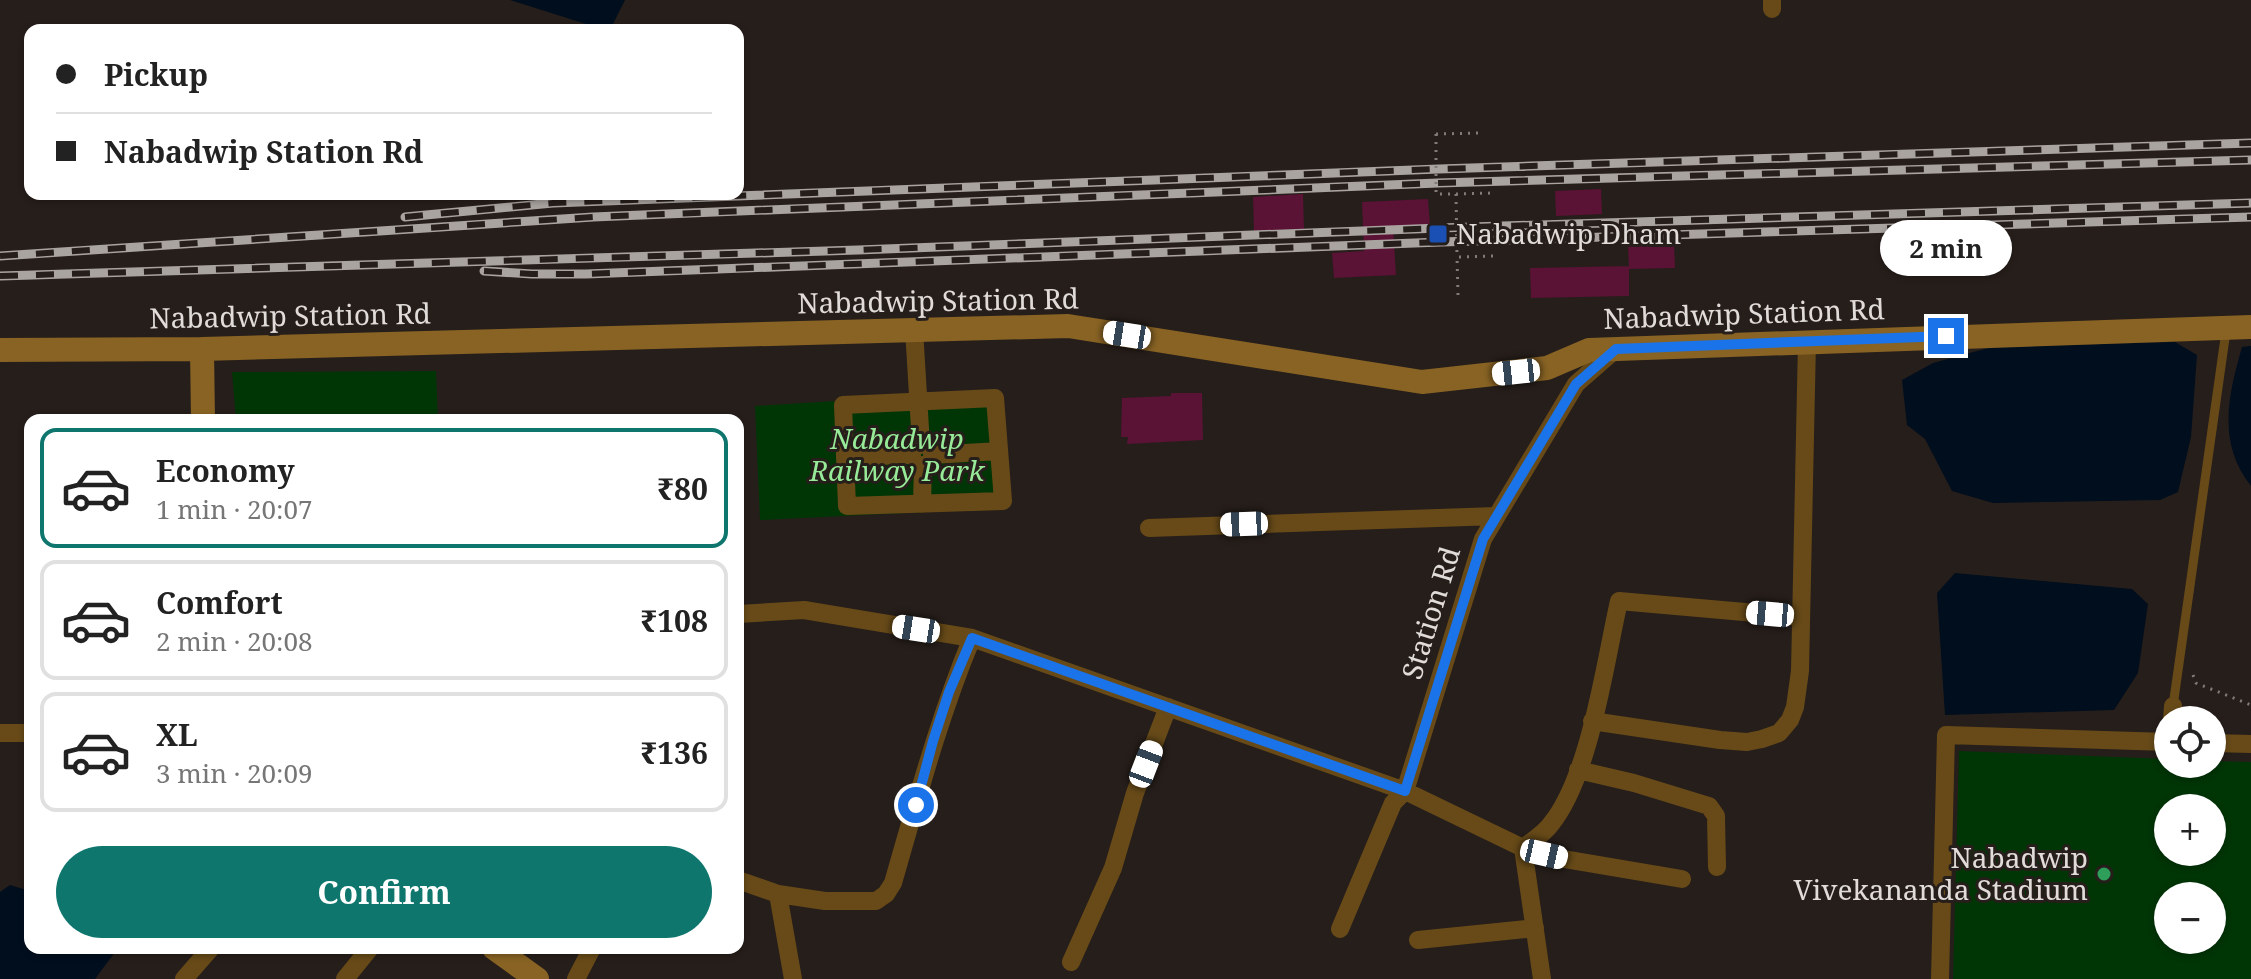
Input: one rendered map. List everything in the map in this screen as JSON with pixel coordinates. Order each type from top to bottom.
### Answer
[{"type":"main road","name":"Nabadwip Station Rd","points":[[0,350],[202,349],[1068,326],[1422,382],[1547,368],[1589,350],[2251,327]]},
{"type":"main road","points":[[202,349],[203,414]]},
{"type":"main road","points":[[502,954],[537,979]]},
{"type":"street","points":[[914,329],[922,504]]},
{"type":"street","points":[[1592,721],[1747,742],[1779,733],[1790,720],[1798,693],[1807,342]]},
{"type":"street","name":"Station Rd","points":[[1340,929],[1393,803],[1405,791],[1483,539],[1576,384],[1616,349]]},
{"type":"street","points":[[995,398],[1003,501],[847,506],[843,405],[917,402],[995,398]]},
{"type":"street","points":[[845,457],[999,451]]},
{"type":"street","points":[[1149,528],[1496,516]]},
{"type":"street","points":[[1523,848],[1549,827],[1561,811],[1578,770],[1619,601],[1801,617]]},
{"type":"street","points":[[744,614],[804,610],[972,638],[1405,791],[1523,848],[1564,859],[1682,879]]},
{"type":"street","points":[[744,882],[778,894],[825,901],[876,901],[886,894],[893,883],[937,728],[972,638]]},
{"type":"street","points":[[1071,962],[1113,868],[1135,793],[1168,707]]},
{"type":"street","points":[[0,733],[24,733]]},
{"type":"street","points":[[1940,979],[1946,735],[2154,742]]},
{"type":"street","points":[[2226,743],[2251,744]]},
{"type":"street","points":[[1578,770],[1709,806],[1716,816],[1717,867]]},
{"type":"street","points":[[1523,848],[1542,979]]},
{"type":"street","points":[[778,894],[793,979]]},
{"type":"street","points":[[1418,940],[1535,928]]},
{"type":"street","points":[[184,979],[206,954]]},
{"type":"street","points":[[345,979],[365,954]]},
{"type":"street","points":[[576,979],[589,954]]},
{"type":"lane","points":[[2173,706],[2226,328]]},
{"type":"path","points":[[1481,133],[1436,134],[1436,194],[1493,193]]},
{"type":"path","points":[[1456,194],[1458,295]]},
{"type":"path","points":[[1457,257],[1495,256]]},
{"type":"path","points":[[2181,647],[2196,683],[2251,705]]},
{"type":"green space","points":[[436,371],[438,414],[236,414],[232,372]]},
{"type":"green space","name":"Nabadwip Railway Park","points":[[1001,391],[1009,508],[760,520],[755,406]]},
{"type":"green space","name":"Nabadwip Vivekananda Stadium","points":[[1959,751],[2154,758],[2154,778],[2226,778],[2226,761],[2251,762],[2251,979],[1953,979]]},
{"type":"water","points":[[510,0],[625,0],[613,24],[586,24]]},
{"type":"water","points":[[2175,342],[2197,355],[2191,437],[2178,492],[2160,500],[1993,503],[1952,491],[1925,439],[1907,425],[1902,380],[1933,363],[1992,347]]},
{"type":"water","points":[[2251,346],[2251,486],[2233,453],[2228,419],[2242,347]]},
{"type":"water","points":[[1955,573],[2132,589],[2148,604],[2138,673],[2114,710],[1945,715],[1937,593]]},
{"type":"water","points":[[10,885],[24,889],[24,954],[114,954],[95,979],[0,979],[0,892]]},
{"type":"building","points":[[1601,189],[1602,214],[1556,216],[1555,191]]},
{"type":"building","points":[[1303,194],[1304,229],[1254,231],[1253,197]]},
{"type":"building","points":[[1428,199],[1430,225],[1393,227],[1396,275],[1334,278],[1332,253],[1364,251],[1362,202]]},
{"type":"building","points":[[1674,242],[1675,268],[1629,269],[1628,243]]},
{"type":"building","points":[[1629,266],[1629,296],[1531,298],[1530,268]]},
{"type":"building","points":[[1171,393],[1202,393],[1203,440],[1127,444],[1128,437],[1121,437],[1122,398],[1171,396]]},
{"type":"railway","points":[[744,196],[2251,143]]},
{"type":"railway","points":[[0,256],[593,217],[1438,183],[2251,160]]},
{"type":"railway","points":[[405,217],[553,203],[631,200]]},
{"type":"railway","points":[[0,276],[2251,203]]},
{"type":"railway","points":[[484,271],[586,274],[1441,242],[2251,217]]},
{"type":"place","name":"Nabadwip Dham","points":[[1438,234]]},
{"type":"place","name":"Nabadwip Vivekananda Stadium","points":[[2104,874]]},
{"type":"route","points":[[916,805],[949,692],[972,638],[1405,791],[1483,539],[1576,384],[1616,349],[1946,336]]}]
